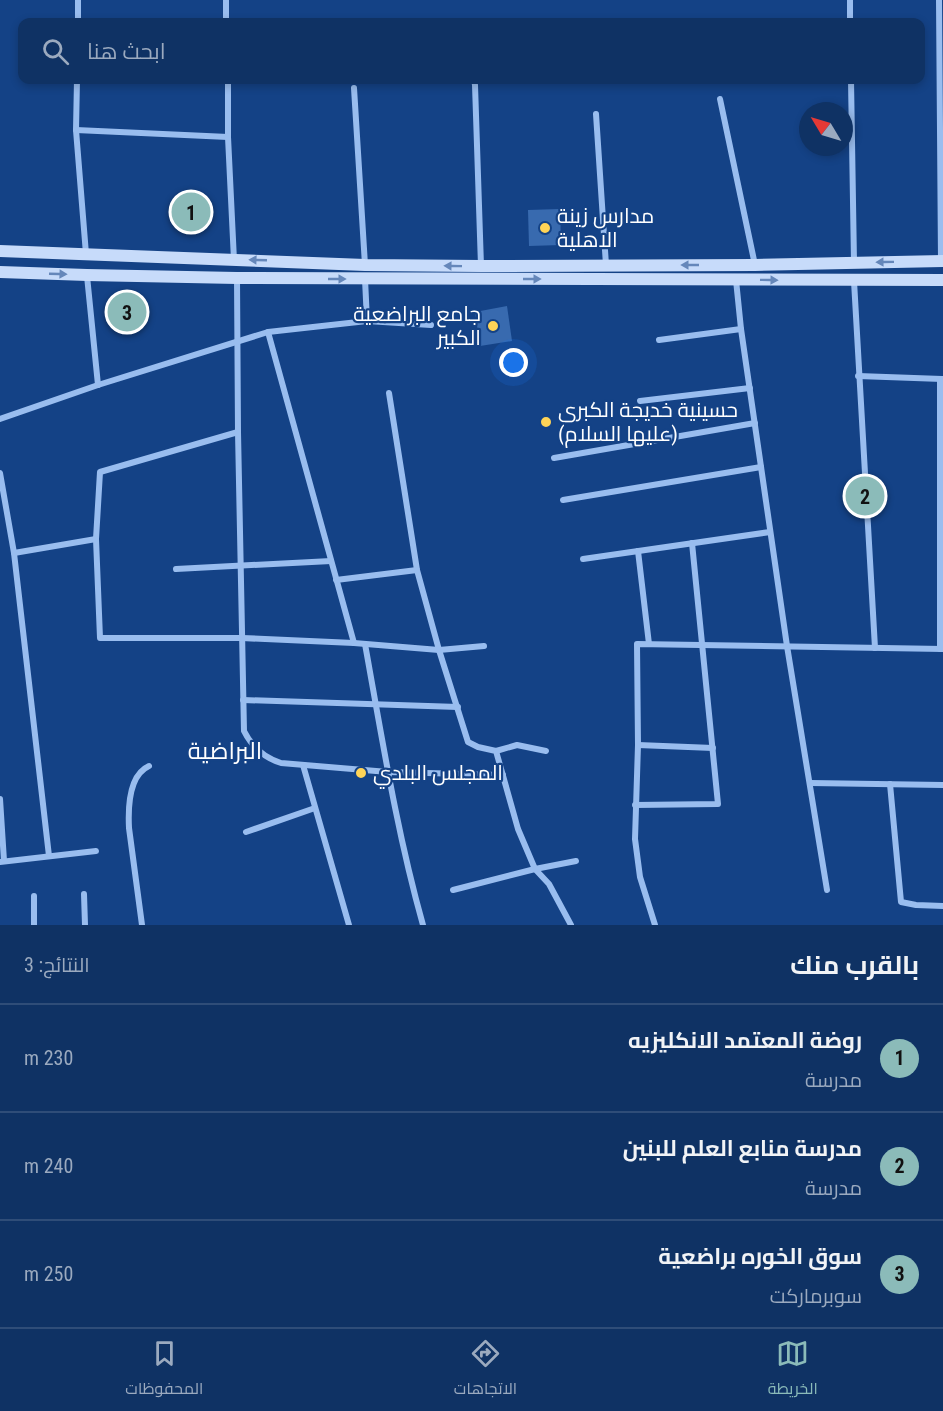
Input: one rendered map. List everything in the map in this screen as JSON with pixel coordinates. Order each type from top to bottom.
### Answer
[{"type":"main road","points":[[0,251],[365,265],[755,265],[942,261]]},
{"type":"main road","points":[[31,273],[32,252]]},
{"type":"main road","points":[[854,262],[854,281]]},
{"type":"main road","points":[[0,272],[237,278],[943,280]]},
{"type":"street","points":[[78,0],[78,18]]},
{"type":"street","points":[[226,0],[226,18]]},
{"type":"street","points":[[850,0],[850,18]]},
{"type":"street","points":[[939,0],[942,261]]},
{"type":"street","points":[[77,84],[76,130],[86,254]]},
{"type":"street","points":[[228,84],[228,137],[234,260]]},
{"type":"street","points":[[475,84],[481,266]]},
{"type":"street","points":[[851,84],[854,262]]},
{"type":"street","points":[[354,88],[365,265]]},
{"type":"street","points":[[720,99],[755,265]]},
{"type":"street","points":[[596,114],[606,265]]},
{"type":"street","points":[[76,130],[228,137]]},
{"type":"street","points":[[87,275],[98,386]]},
{"type":"street","points":[[237,278],[244,731],[254,746],[281,764],[388,772],[503,775]]},
{"type":"street","points":[[365,279],[367,321]]},
{"type":"street","points":[[736,280],[741,329],[787,646],[827,890]]},
{"type":"street","points":[[854,281],[875,648]]},
{"type":"street","points":[[0,419],[268,332],[367,321],[431,325]]},
{"type":"street","points":[[659,340],[741,329]]},
{"type":"street","points":[[268,332],[354,643]]},
{"type":"street","points":[[655,925],[640,877],[635,839],[638,745],[637,644],[941,649],[941,379],[858,376]]},
{"type":"street","points":[[639,401],[750,388]]},
{"type":"street","points":[[389,393],[417,570],[468,742],[496,751],[517,745],[546,751]]},
{"type":"street","points":[[554,458],[755,423]]},
{"type":"street","points":[[238,432],[100,472],[96,539],[100,638],[242,638],[354,643],[439,650],[484,646]]},
{"type":"street","points":[[563,500],[761,467]]},
{"type":"street","points":[[0,473],[1,494],[14,553],[49,856]]},
{"type":"street","points":[[583,558],[770,532]]},
{"type":"street","points":[[14,553],[96,539]]},
{"type":"street","points":[[635,805],[718,804],[692,543]]},
{"type":"street","points":[[638,551],[649,644]]},
{"type":"street","points":[[176,569],[331,561]]},
{"type":"street","points":[[336,580],[417,570]]},
{"type":"street","points":[[365,644],[388,772],[423,925]]},
{"type":"street","points":[[243,700],[458,707]]},
{"type":"street","points":[[638,745],[713,748]]},
{"type":"street","points":[[496,751],[518,829],[535,869],[549,884],[571,925]]},
{"type":"street","points":[[303,765],[350,925]]},
{"type":"street","points":[[142,925],[129,815],[136,778],[141,770],[150,766]]},
{"type":"street","points":[[810,783],[943,785]]},
{"type":"street","points":[[890,784],[901,902],[943,906]]},
{"type":"street","points":[[0,799],[2,861],[96,850]]},
{"type":"street","points":[[246,832],[315,808]]},
{"type":"street","points":[[453,890],[576,861]]},
{"type":"street","points":[[84,894],[85,925]]},
{"type":"street","points":[[33,896],[34,925]]},
{"type":"building","name":"مدارس زينة الاهلية","points":[[560,209],[561,245],[529,246],[528,210]]},
{"type":"building","name":"جامع البراضعية الكبير","points":[[507,306],[512,341],[480,346],[475,312]]},
{"type":"place","name":"روضة المعتمد الانكليزيه","points":[[191,212]]},
{"type":"place","name":"مدارس زينة الاهلية","points":[[545,228]]},
{"type":"place","name":"سوق الخوره براضعية","points":[[127,312]]},
{"type":"place","name":"جامع البراضعية الكبير","points":[[493,326]]},
{"type":"place","name":"حسينية خديجة الكبرى (عليها السلام)","points":[[546,422]]},
{"type":"place","name":"مدرسة منابع العلم للبنين","points":[[865,496]]},
{"type":"place","name":"المجلس البلدي","points":[[361,773]]},
{"type":"district","name":"البراضية","points":[[225,751]]}]
